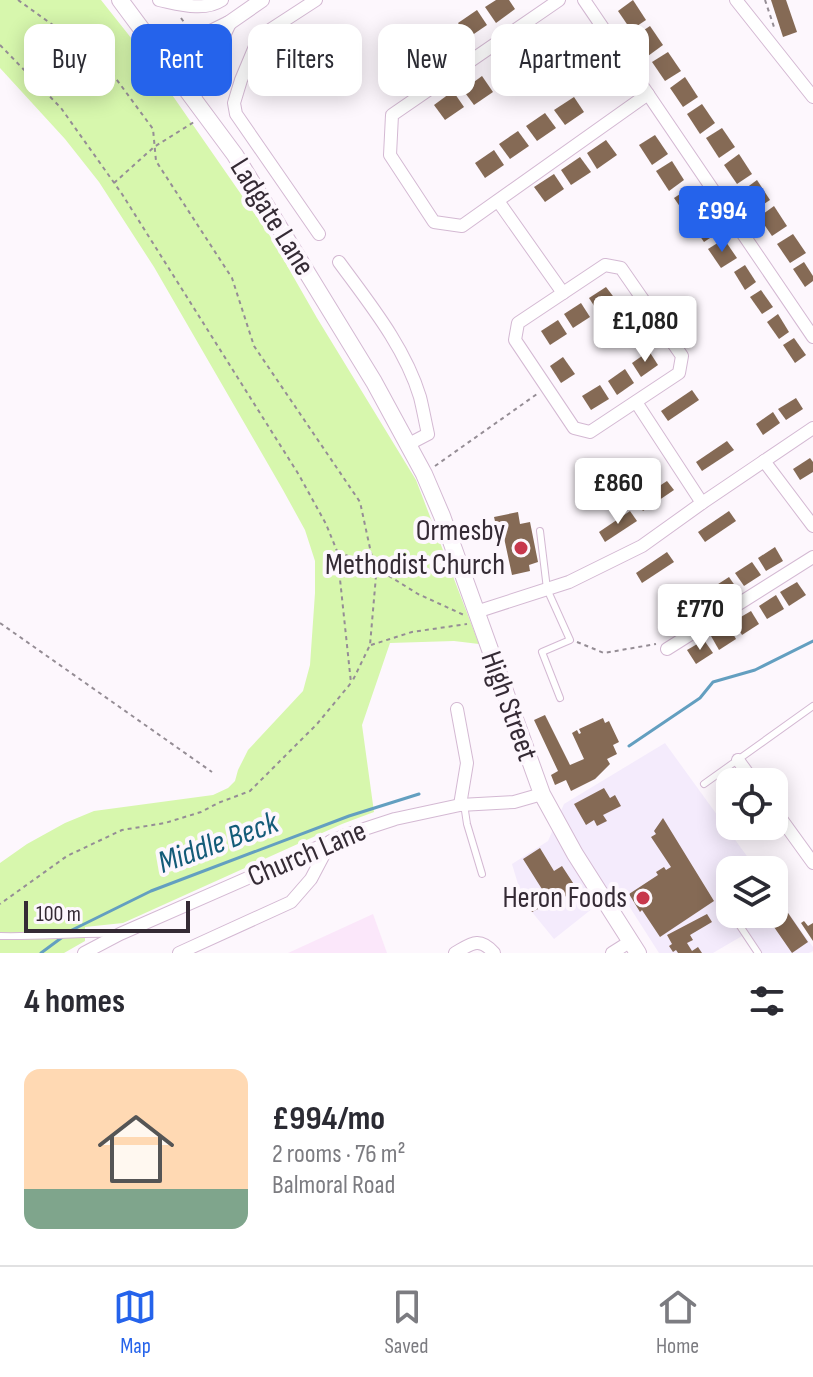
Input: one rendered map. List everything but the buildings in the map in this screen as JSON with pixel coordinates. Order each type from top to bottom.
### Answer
[{"type":"main road","name":"Ladgate Lane","points":[[120,0],[138,24]]},
{"type":"main road","name":"Ladgate Lane","points":[[193,98],[243,169],[374,382],[407,445]]},
{"type":"main road","name":"High Street","points":[[407,445],[424,474],[442,516],[542,794],[575,854],[634,947]]},
{"type":"street","points":[[159,0],[204,7],[222,0]]},
{"type":"street","points":[[193,98],[229,23],[262,0]]},
{"type":"street","points":[[316,0],[259,37],[234,103],[236,114],[319,234]]},
{"type":"street","points":[[559,0],[392,115],[390,155],[434,222],[462,226],[645,96]]},
{"type":"street","points":[[584,0],[600,24]]},
{"type":"street","points":[[736,0],[813,97]]},
{"type":"street","points":[[649,95],[813,337]]},
{"type":"street","points":[[498,201],[563,293]]},
{"type":"street","points":[[339,262],[402,355],[419,395],[428,434],[407,445]]},
{"type":"street","points":[[605,265],[621,268],[682,356],[679,373],[590,432],[574,428],[515,340],[518,323],[563,293],[605,265]]},
{"type":"street","points":[[636,402],[702,503]]},
{"type":"street","points":[[478,617],[569,582],[642,546],[813,428]]},
{"type":"street","points":[[764,461],[813,526]]},
{"type":"street","points":[[667,649],[813,557]]},
{"type":"street","points":[[457,709],[467,763],[462,804]]},
{"type":"street","points":[[738,760],[744,768]]},
{"type":"street","name":"Church Lane","points":[[84,953],[120,934],[331,841],[395,819],[462,804],[514,802],[542,794]]},
{"type":"street","points":[[788,828],[813,863]]},
{"type":"street","points":[[179,953],[291,902],[311,879],[331,841]]},
{"type":"street","points":[[455,953],[479,942],[494,953]]},
{"type":"street","points":[[612,953],[634,947]]},
{"type":"lane","points":[[540,531],[547,589],[570,640],[542,652],[560,698]]},
{"type":"lane","points":[[704,784],[813,706]]},
{"type":"lane","points":[[462,804],[482,874]]},
{"type":"lane","points":[[741,928],[758,953]]},
{"type":"lane","points":[[0,936],[120,934]]},
{"type":"path","points":[[0,904],[67,856],[122,830],[165,823],[250,791],[317,724],[351,683],[370,645],[376,576],[360,502],[254,346],[232,278],[156,161],[153,129],[103,61],[18,0]]},
{"type":"path","points":[[767,7],[773,6]]},
{"type":"path","points":[[770,16],[775,14]]},
{"type":"path","points":[[773,24],[778,22]]},
{"type":"path","points":[[775,31],[781,30]]},
{"type":"path","points":[[0,45],[61,108],[114,183],[299,475],[326,524],[337,551],[351,683]]},
{"type":"path","points":[[114,183],[154,147],[205,114]]},
{"type":"path","points":[[424,474],[546,388]]},
{"type":"path","points":[[337,551],[373,566],[418,594],[478,617]]},
{"type":"path","points":[[370,645],[478,617]]},
{"type":"path","points":[[0,623],[212,772]]},
{"type":"path","points":[[570,640],[604,653],[659,643],[667,649]]},
{"type":"shaded area","points":[[665,743],[716,813],[716,840],[735,840],[747,856],[716,856],[716,928],[788,928],[788,912],[813,951],[753,953],[742,936],[713,953],[659,953],[620,892],[593,908],[554,939],[523,901],[512,864],[548,841],[564,804]]},
{"type":"shaded area","points":[[373,914],[387,953],[288,953]]},
{"type":"green space","points":[[0,0],[101,0],[131,38],[131,96],[173,96],[270,236],[416,480],[479,644],[454,641],[390,643],[362,725],[374,812],[123,923],[85,927],[85,941],[64,953],[0,953],[0,863],[27,844],[94,811],[213,795],[228,788],[235,781],[248,750],[303,691],[310,665],[315,561],[305,530],[154,267],[99,182],[26,96],[115,96],[115,24],[24,24],[24,94],[0,68]]},
{"type":"waterway","name":"Middle Beck","points":[[629,746],[700,698],[713,682],[755,670],[813,641]]},
{"type":"waterway","name":"Middle Beck","points":[[41,953],[72,930],[151,891],[349,816],[419,794]]},
{"type":"place","name":"Ormesby Methodist Church","points":[[521,548]]},
{"type":"place","name":"Heron Foods","points":[[643,898]]}]
